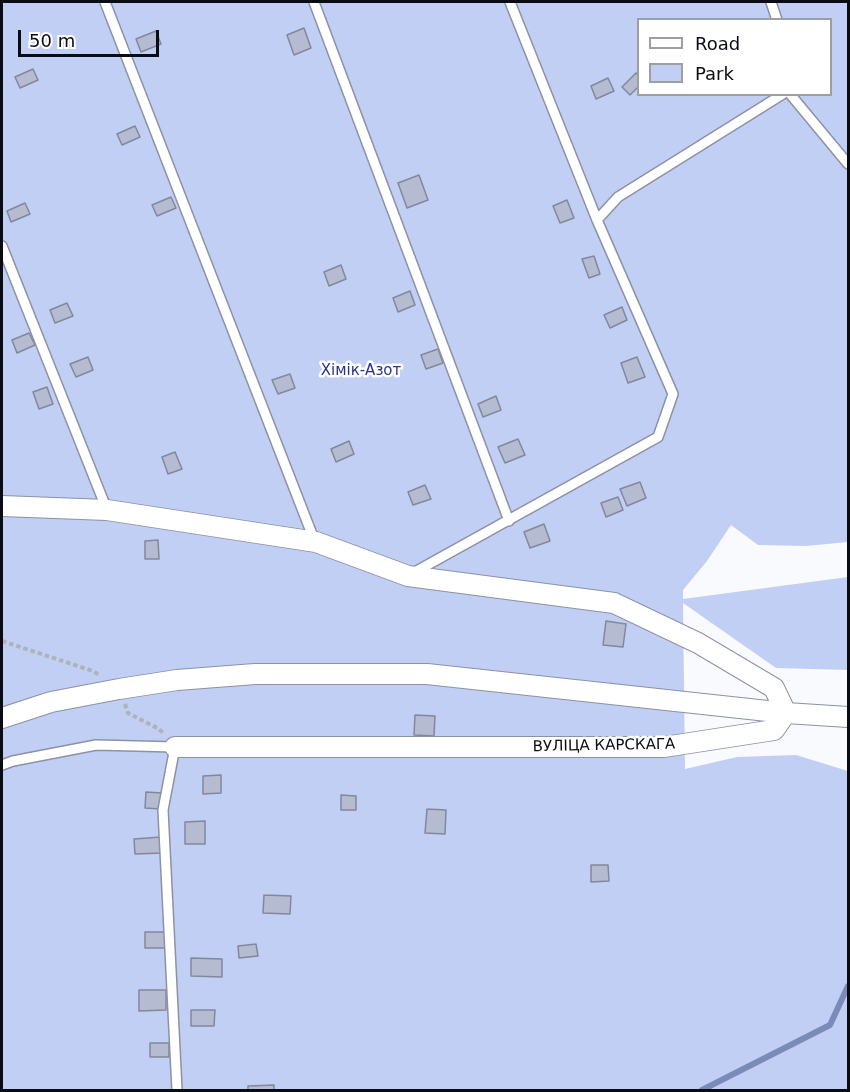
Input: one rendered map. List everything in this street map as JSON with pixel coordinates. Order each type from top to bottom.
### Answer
[{"type":"street","points":[[2,506],[107,510],[316,542],[408,576],[614,603],[698,643],[774,688],[786,713]]},
{"type":"street","points":[[2,718],[51,702],[119,688],[177,680],[255,674],[427,674],[786,713],[849,717]]},
{"type":"street","name":"ВУЛІЦА КАРСКАГА","points":[[175,747],[664,747],[774,730],[786,713]]},
{"type":"lane","points":[[105,2],[316,542]]},
{"type":"lane","points":[[314,2],[509,520]]},
{"type":"lane","points":[[408,576],[658,437],[673,394],[597,220],[510,2]]},
{"type":"lane","points":[[771,2],[776,18]]},
{"type":"lane","points":[[597,220],[618,197],[780,96]]},
{"type":"lane","points":[[792,96],[849,164]]},
{"type":"lane","points":[[2,246],[107,510]]},
{"type":"lane","points":[[2,765],[96,746],[175,747],[163,810],[177,1090]]},
{"type":"path","points":[[2,641],[93,671]]},
{"type":"path","points":[[119,688],[128,713],[159,729],[175,747]]},
{"type":"green space","name":"Хімік-Азот","points":[[2,2],[848,2],[848,542],[806,546],[758,545],[731,525],[707,561],[683,590],[683,599],[848,577],[848,670],[776,668],[683,603],[685,769],[737,757],[796,755],[848,771],[848,1090],[2,1090]]},
{"type":"building","points":[[304,28],[311,48],[294,55],[287,35]]},
{"type":"building","points":[[156,31],[161,44],[141,52],[136,39]]},
{"type":"building","points":[[33,69],[38,80],[20,88],[15,77]]},
{"type":"building","points":[[637,74],[637,88],[630,95],[622,87]]},
{"type":"building","points":[[608,78],[614,91],[596,99],[591,86]]},
{"type":"building","points":[[135,126],[140,137],[122,145],[117,134]]},
{"type":"building","points":[[419,175],[428,200],[407,208],[398,183]]},
{"type":"building","points":[[171,197],[176,208],[157,216],[152,205]]},
{"type":"building","points":[[567,200],[574,218],[560,223],[553,206]]},
{"type":"building","points":[[25,203],[30,214],[11,222],[7,211]]},
{"type":"building","points":[[594,256],[600,274],[589,278],[582,259]]},
{"type":"building","points":[[341,265],[346,279],[329,286],[324,272]]},
{"type":"building","points":[[410,291],[415,305],[398,312],[393,298]]},
{"type":"building","points":[[67,303],[73,316],[55,323],[50,310]]},
{"type":"building","points":[[622,307],[627,320],[610,328],[604,315]]},
{"type":"building","points":[[29,333],[35,345],[17,353],[12,340]]},
{"type":"building","points":[[438,349],[443,363],[426,369],[421,355]]},
{"type":"building","points":[[88,357],[93,370],[76,377],[70,364]]},
{"type":"building","points":[[637,357],[645,377],[628,383],[621,363]]},
{"type":"building","points":[[290,374],[295,388],[278,394],[272,380]]},
{"type":"building","points":[[47,387],[53,404],[39,409],[33,392]]},
{"type":"building","points":[[496,396],[501,410],[483,417],[478,404]]},
{"type":"building","points":[[518,439],[525,455],[505,463],[498,447]]},
{"type":"building","points":[[349,441],[354,454],[336,462],[331,449]]},
{"type":"building","points":[[175,452],[182,469],[168,474],[162,457]]},
{"type":"building","points":[[640,482],[646,498],[627,506],[620,489]]},
{"type":"building","points":[[425,485],[431,499],[413,505],[408,492]]},
{"type":"building","points":[[618,497],[623,510],[606,517],[601,503]]},
{"type":"building","points":[[544,524],[550,541],[530,548],[524,532]]},
{"type":"building","points":[[158,540],[159,559],[145,559],[145,541]]},
{"type":"building","points":[[606,621],[626,624],[623,647],[603,645]]},
{"type":"building","points":[[415,715],[435,716],[434,736],[414,735]]},
{"type":"building","points":[[221,775],[221,793],[203,794],[203,776]]},
{"type":"building","points":[[146,792],[162,793],[161,809],[145,808]]},
{"type":"building","points":[[341,795],[356,796],[356,810],[341,810]]},
{"type":"building","points":[[427,809],[446,810],[445,834],[425,833]]},
{"type":"building","points":[[205,821],[205,844],[185,844],[185,822]]},
{"type":"building","points":[[161,837],[162,853],[135,854],[134,839]]},
{"type":"building","points":[[591,865],[608,865],[609,881],[591,882]]},
{"type":"building","points":[[264,895],[291,896],[290,914],[263,913]]},
{"type":"building","points":[[145,932],[166,932],[166,948],[145,948]]},
{"type":"building","points":[[256,944],[258,956],[239,958],[238,946]]},
{"type":"building","points":[[191,958],[222,959],[222,977],[191,976]]},
{"type":"building","points":[[139,990],[166,990],[166,1010],[139,1011]]},
{"type":"building","points":[[191,1010],[215,1010],[214,1026],[191,1026]]},
{"type":"building","points":[[150,1043],[169,1043],[169,1057],[150,1057]]},
{"type":"building","points":[[274,1085],[274,1090],[248,1090],[248,1086]]},
{"type":"waterway","points":[[702,1090],[830,1025],[848,986]]}]
